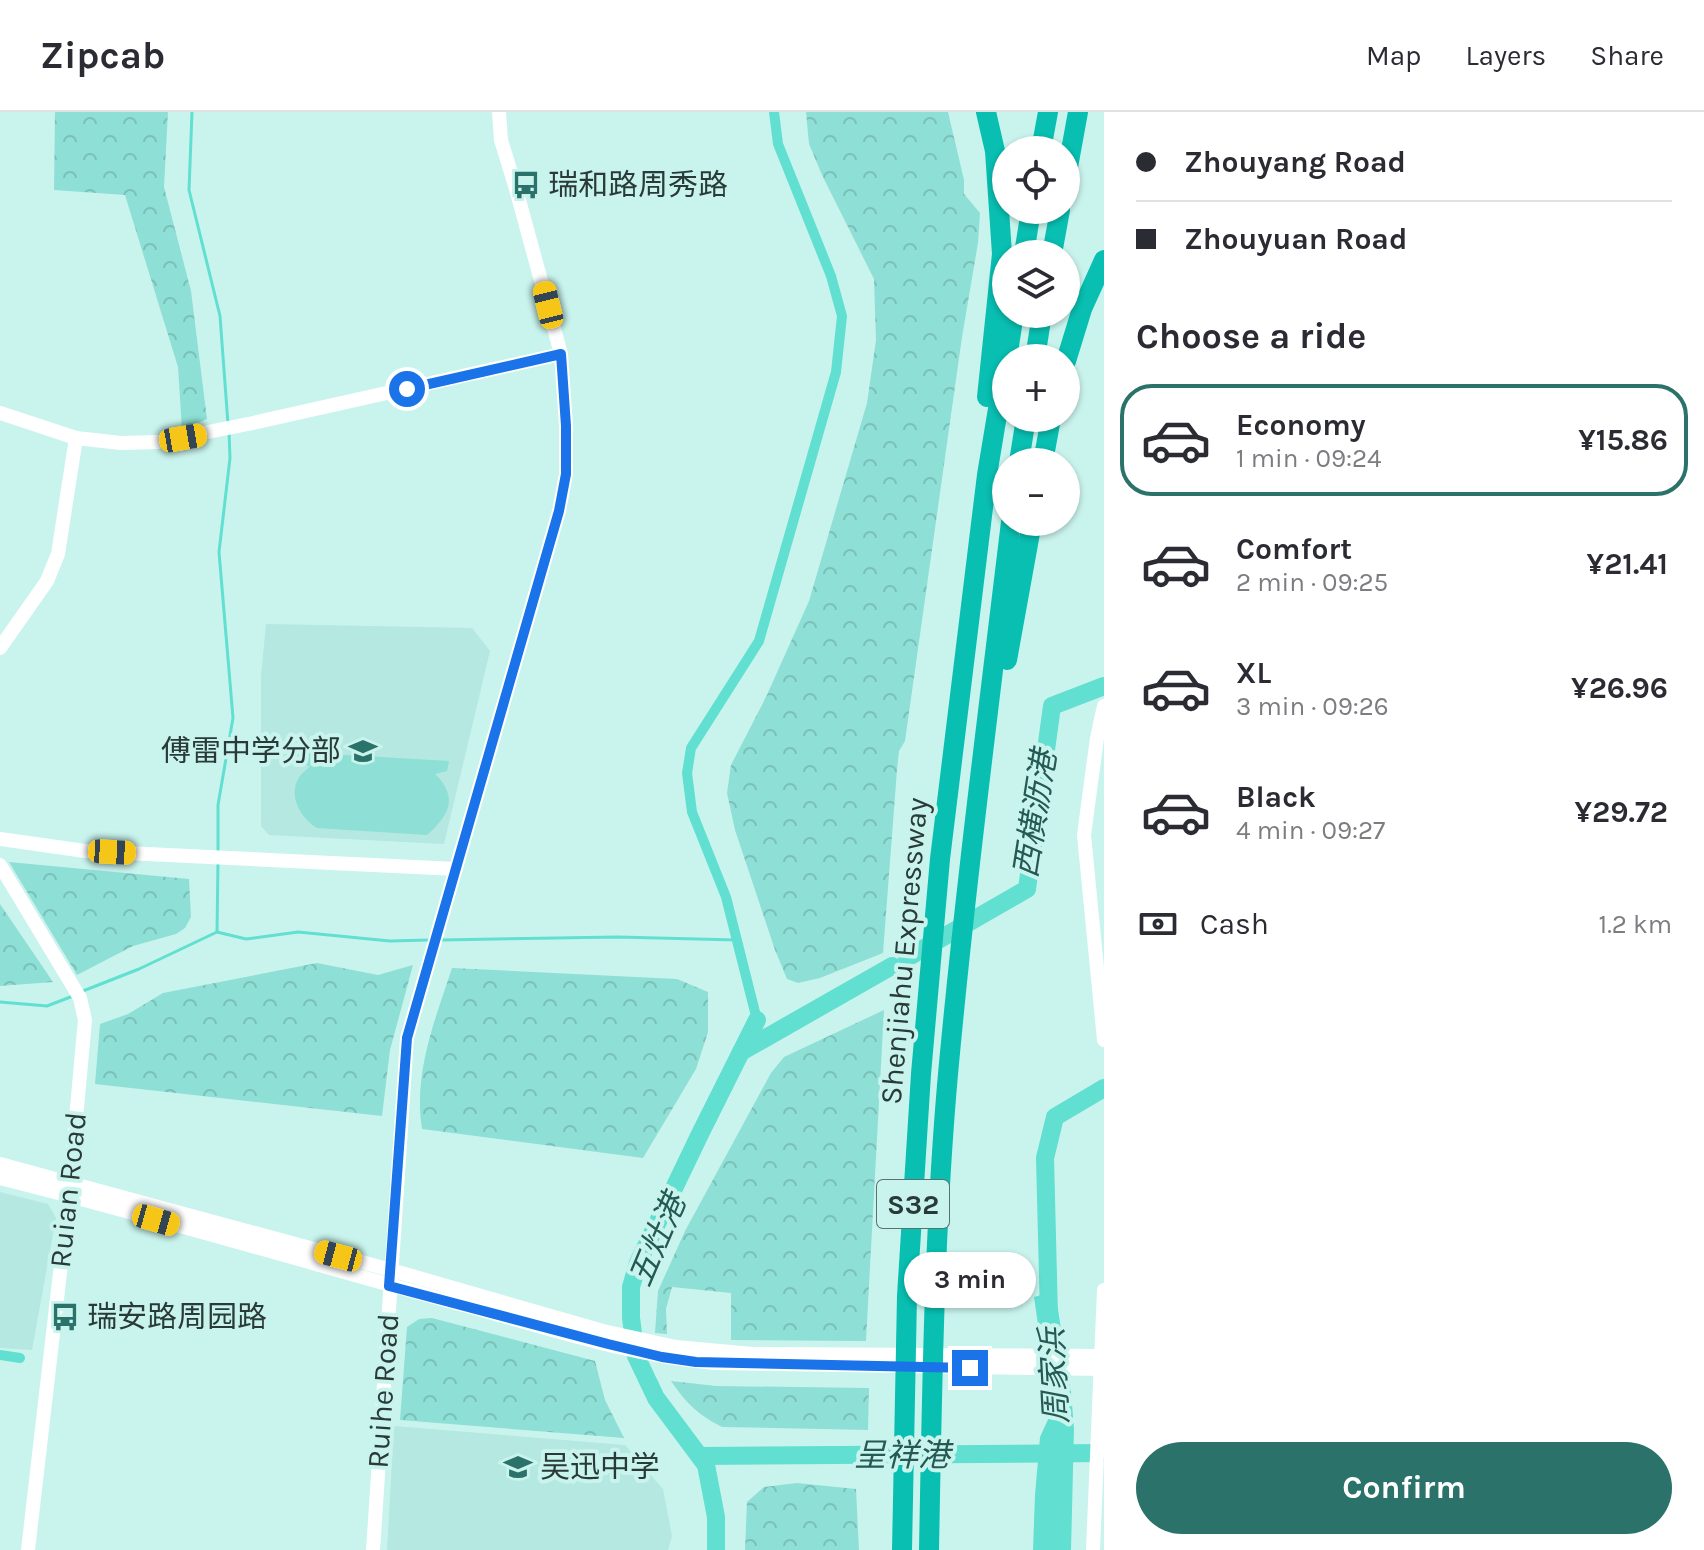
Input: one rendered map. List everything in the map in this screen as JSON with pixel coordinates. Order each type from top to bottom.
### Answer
[{"type":"highway","points":[[940,859],[1002,254],[995,151],[988,112]]},
{"type":"highway","points":[[1044,136],[1048,112]]},
{"type":"highway","points":[[1074,136],[1078,112]]},
{"type":"highway","points":[[1071,344],[1082,309],[1104,260]]},
{"type":"highway","name":"Shenjiahu Expressway","points":[[902,1550],[907,1296],[921,1074],[940,859],[994,432]]},
{"type":"highway","name":"Shenjiahu Expressway","points":[[929,1550],[934,1286],[948,1075],[1009,536]]},
{"type":"highway","points":[[971,861],[1029,536]]},
{"type":"street","name":"Ruihe Road","points":[[373,1550],[407,1038],[559,511],[566,474],[561,354],[501,140],[499,112]]},
{"type":"street","points":[[0,413],[76,438],[121,443],[158,442],[561,354]]},
{"type":"street","points":[[0,648],[47,581],[58,554],[76,438]]},
{"type":"street","points":[[1104,706],[1084,835],[1098,918],[1104,1040]]},
{"type":"street","points":[[0,839],[85,851],[456,869]]},
{"type":"street","name":"Ruian Road","points":[[0,865],[80,998],[85,1020],[28,1550]]},
{"type":"street","points":[[0,1164],[69,1190],[606,1338],[714,1363],[1103,1363]]},
{"type":"street","points":[[0,1178],[69,1190]]},
{"type":"street","points":[[1093,1550],[1104,1290]]},
{"type":"shaded area","name":"傅雷中学分部","points":[[266,624],[472,628],[490,651],[444,844],[269,835],[261,826],[261,676]]},
{"type":"shaded area","points":[[0,1192],[48,1204],[56,1218],[32,1350],[0,1348]]},
{"type":"shaded area","name":"吴迅中学","points":[[394,1426],[625,1445],[663,1489],[672,1536],[668,1550],[387,1550]]},
{"type":"green space","points":[[55,112],[168,112],[164,187],[191,291],[207,419],[182,430],[178,367],[125,195],[54,190]]},
{"type":"green space","points":[[806,112],[948,112],[964,180],[964,194],[980,213],[905,741],[899,751],[883,953],[820,978],[798,983],[787,979],[775,950],[735,830],[727,793],[731,765],[766,697],[809,601],[867,403],[876,340],[874,279],[809,144]]},
{"type":"green space","points":[[295,752],[449,761],[447,771],[435,774],[447,791],[446,813],[427,835],[317,828],[305,818],[297,805],[296,783],[310,766],[294,763]]},
{"type":"green space","points":[[9,862],[189,879],[191,917],[185,928],[176,934],[133,946],[77,975]]},
{"type":"green space","points":[[0,904],[53,982],[0,986]]},
{"type":"green space","points":[[317,963],[378,975],[413,965],[390,1050],[382,1116],[95,1084],[100,1024],[128,1014],[163,993]]},
{"type":"green space","points":[[452,968],[677,979],[708,992],[708,1032],[696,1069],[643,1158],[422,1129],[420,1088],[423,1067]]},
{"type":"green space","points":[[884,1010],[866,1341],[731,1340],[731,1293],[672,1287],[666,1309],[667,1334],[655,1333],[658,1291],[685,1231],[771,1073],[784,1057]]},
{"type":"green space","points":[[432,1318],[595,1361],[605,1400],[624,1438],[400,1420],[407,1327],[419,1319]]},
{"type":"green space","points":[[671,1381],[716,1386],[869,1388],[868,1430],[722,1427],[693,1408]]},
{"type":"green space","points":[[797,1483],[856,1489],[859,1550],[745,1550],[747,1502],[764,1487]]},
{"type":"water","points":[[1055,1291],[1074,1429],[1071,1550],[1033,1550],[1040,1437],[1051,1413],[1034,1297]]},
{"type":"waterway","points":[[192,112],[189,190],[220,316],[228,424]]},
{"type":"waterway","points":[[757,1020],[726,897],[692,812],[687,773],[691,748],[759,641],[836,372],[842,316],[831,276],[778,144],[774,112]]},
{"type":"waterway","points":[[218,854],[218,805],[233,718],[219,552],[230,458],[229,432]]},
{"type":"waterway","name":"西横沥港","points":[[907,958],[1027,889],[1052,706],[1104,686]]},
{"type":"waterway","points":[[217,932],[218,861]]},
{"type":"waterway","points":[[83,991],[139,969],[217,932],[246,939],[298,932],[390,941],[429,940]]},
{"type":"waterway","points":[[441,940],[618,937],[737,940]]},
{"type":"waterway","name":"西横沥港","points":[[741,1052],[892,966]]},
{"type":"waterway","points":[[0,1002],[47,1006],[73,996]]},
{"type":"waterway","name":"五灶港","points":[[716,1550],[716,1517],[706,1465],[656,1398],[636,1356],[631,1287],[638,1263],[757,1020]]},
{"type":"waterway","name":"周家浜","points":[[1049,1316],[1045,1158],[1055,1117],[1104,1088]]},
{"type":"waterway","points":[[0,1355],[20,1358]]},
{"type":"waterway","name":"呈祥港","points":[[700,1456],[1104,1453]]},
{"type":"place","name":"瑞和路周秀路","points":[[526,185]]},
{"type":"place","name":"傅雷中学分部","points":[[363,751]]},
{"type":"place","name":"瑞安路周园路","points":[[65,1317]]},
{"type":"place","name":"吴迅中学","points":[[518,1467]]},
{"type":"route","points":[[407,389],[561,354],[566,474],[559,511],[407,1038],[389,1286],[608,1344],[696,1362],[970,1368]]}]
